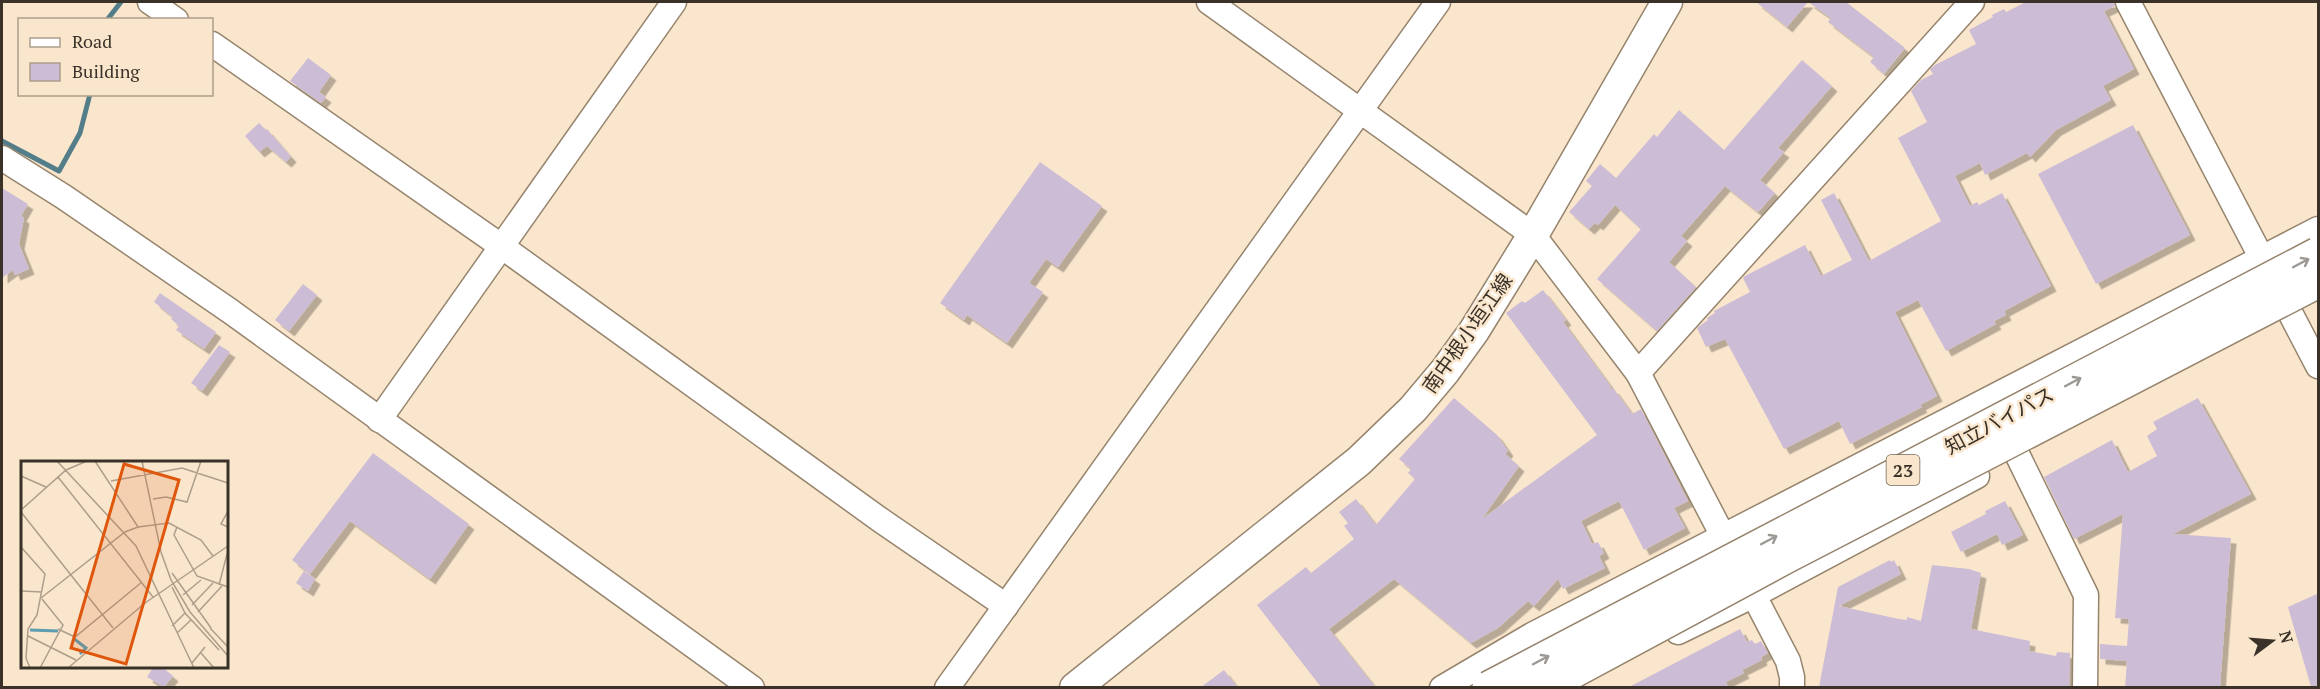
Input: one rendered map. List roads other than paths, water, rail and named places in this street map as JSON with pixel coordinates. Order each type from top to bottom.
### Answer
[{"type":"highway","name":"知立バイパス","points":[[1489,687],[2319,254]]},
{"type":"highway","name":"知立バイパス","points":[[1542,687],[1787,556],[2319,281]]},
{"type":"main road","name":"南中根小垣江線","points":[[1075,687],[1359,461],[1389,434],[1426,394],[1462,347],[1533,235],[1667,2]]},
{"type":"street","points":[[150,2],[173,18]]},
{"type":"street","points":[[379,420],[674,2]]},
{"type":"street","points":[[1209,2],[1533,235],[1638,373],[1788,661],[1792,687]]},
{"type":"street","points":[[947,687],[1438,2]]},
{"type":"street","points":[[1638,373],[1972,2]]},
{"type":"street","points":[[2128,2],[2319,366]]},
{"type":"street","points":[[213,45],[501,246],[879,519],[1006,606]]},
{"type":"street","points":[[2,158],[64,197],[230,311],[752,687]]},
{"type":"street","points":[[1442,687],[1532,635],[2319,229]]},
{"type":"street","points":[[1571,687],[1754,595],[2319,295]]},
{"type":"street","points":[[2017,454],[2086,595],[2085,687]]},
{"type":"waterway","points":[[109,18],[121,2]]},
{"type":"waterway","points":[[2,141],[59,171],[80,133],[89,96]]}]
